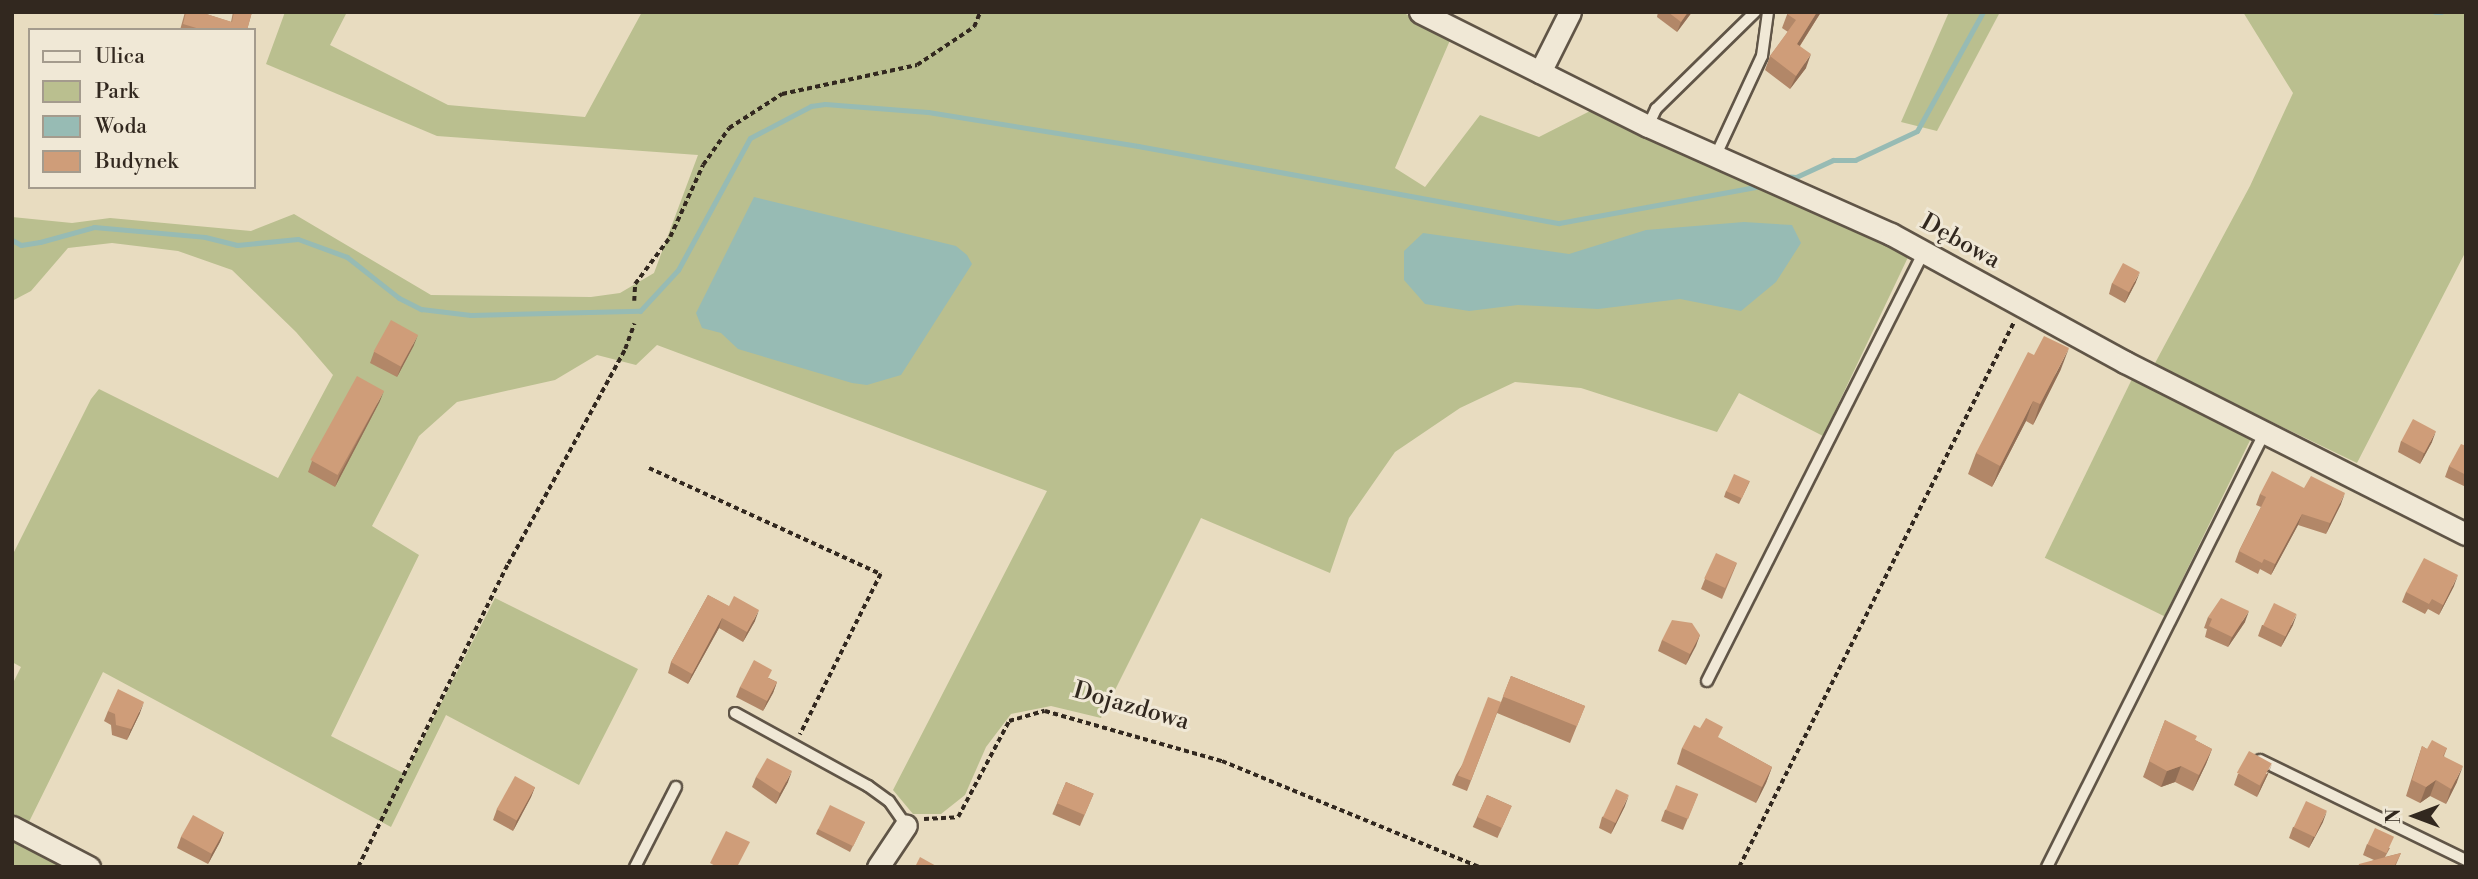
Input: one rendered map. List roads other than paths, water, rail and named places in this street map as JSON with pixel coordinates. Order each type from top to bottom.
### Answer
[{"type":"street","name":"Dębowa","points":[[1420,12],[1648,125],[1924,252],[2022,307],[2264,434],[2466,534]]},
{"type":"street","points":[[1540,72],[1570,12]]},
{"type":"street","points":[[878,867],[906,825]]},
{"type":"street","points":[[12,827],[89,867]]},
{"type":"lane","points":[[1648,125],[1656,108],[1755,12]]},
{"type":"lane","points":[[1716,155],[1762,56],[1768,12]]},
{"type":"lane","points":[[1707,681],[1924,252]]},
{"type":"lane","points":[[2047,867],[2264,434]]},
{"type":"lane","points":[[735,713],[868,786],[889,801],[906,825]]},
{"type":"lane","points":[[2252,756],[2466,860]]},
{"type":"lane","points":[[635,867],[676,787]]},
{"type":"water","points":[[754,197],[956,246],[967,255],[972,264],[901,375],[867,385],[852,383],[738,349],[721,333],[702,328],[696,313]]},
{"type":"water","points":[[1744,222],[1792,225],[1801,243],[1776,282],[1741,311],[1680,299],[1598,309],[1518,305],[1469,311],[1425,304],[1404,280],[1404,251],[1423,233],[1569,254],[1646,230]]},
{"type":"waterway","points":[[1783,176],[1796,177],[1833,160],[1855,160],[1917,131],[1983,12]]},
{"type":"waterway","points":[[2435,12],[2441,12]]},
{"type":"waterway","points":[[12,240],[21,245],[40,242],[94,227],[205,237],[237,245],[298,239],[347,257],[399,298],[421,309],[471,315],[640,311],[678,270],[750,138],[811,106],[825,104],[928,112],[1138,146],[1559,223],[1760,186]]}]
